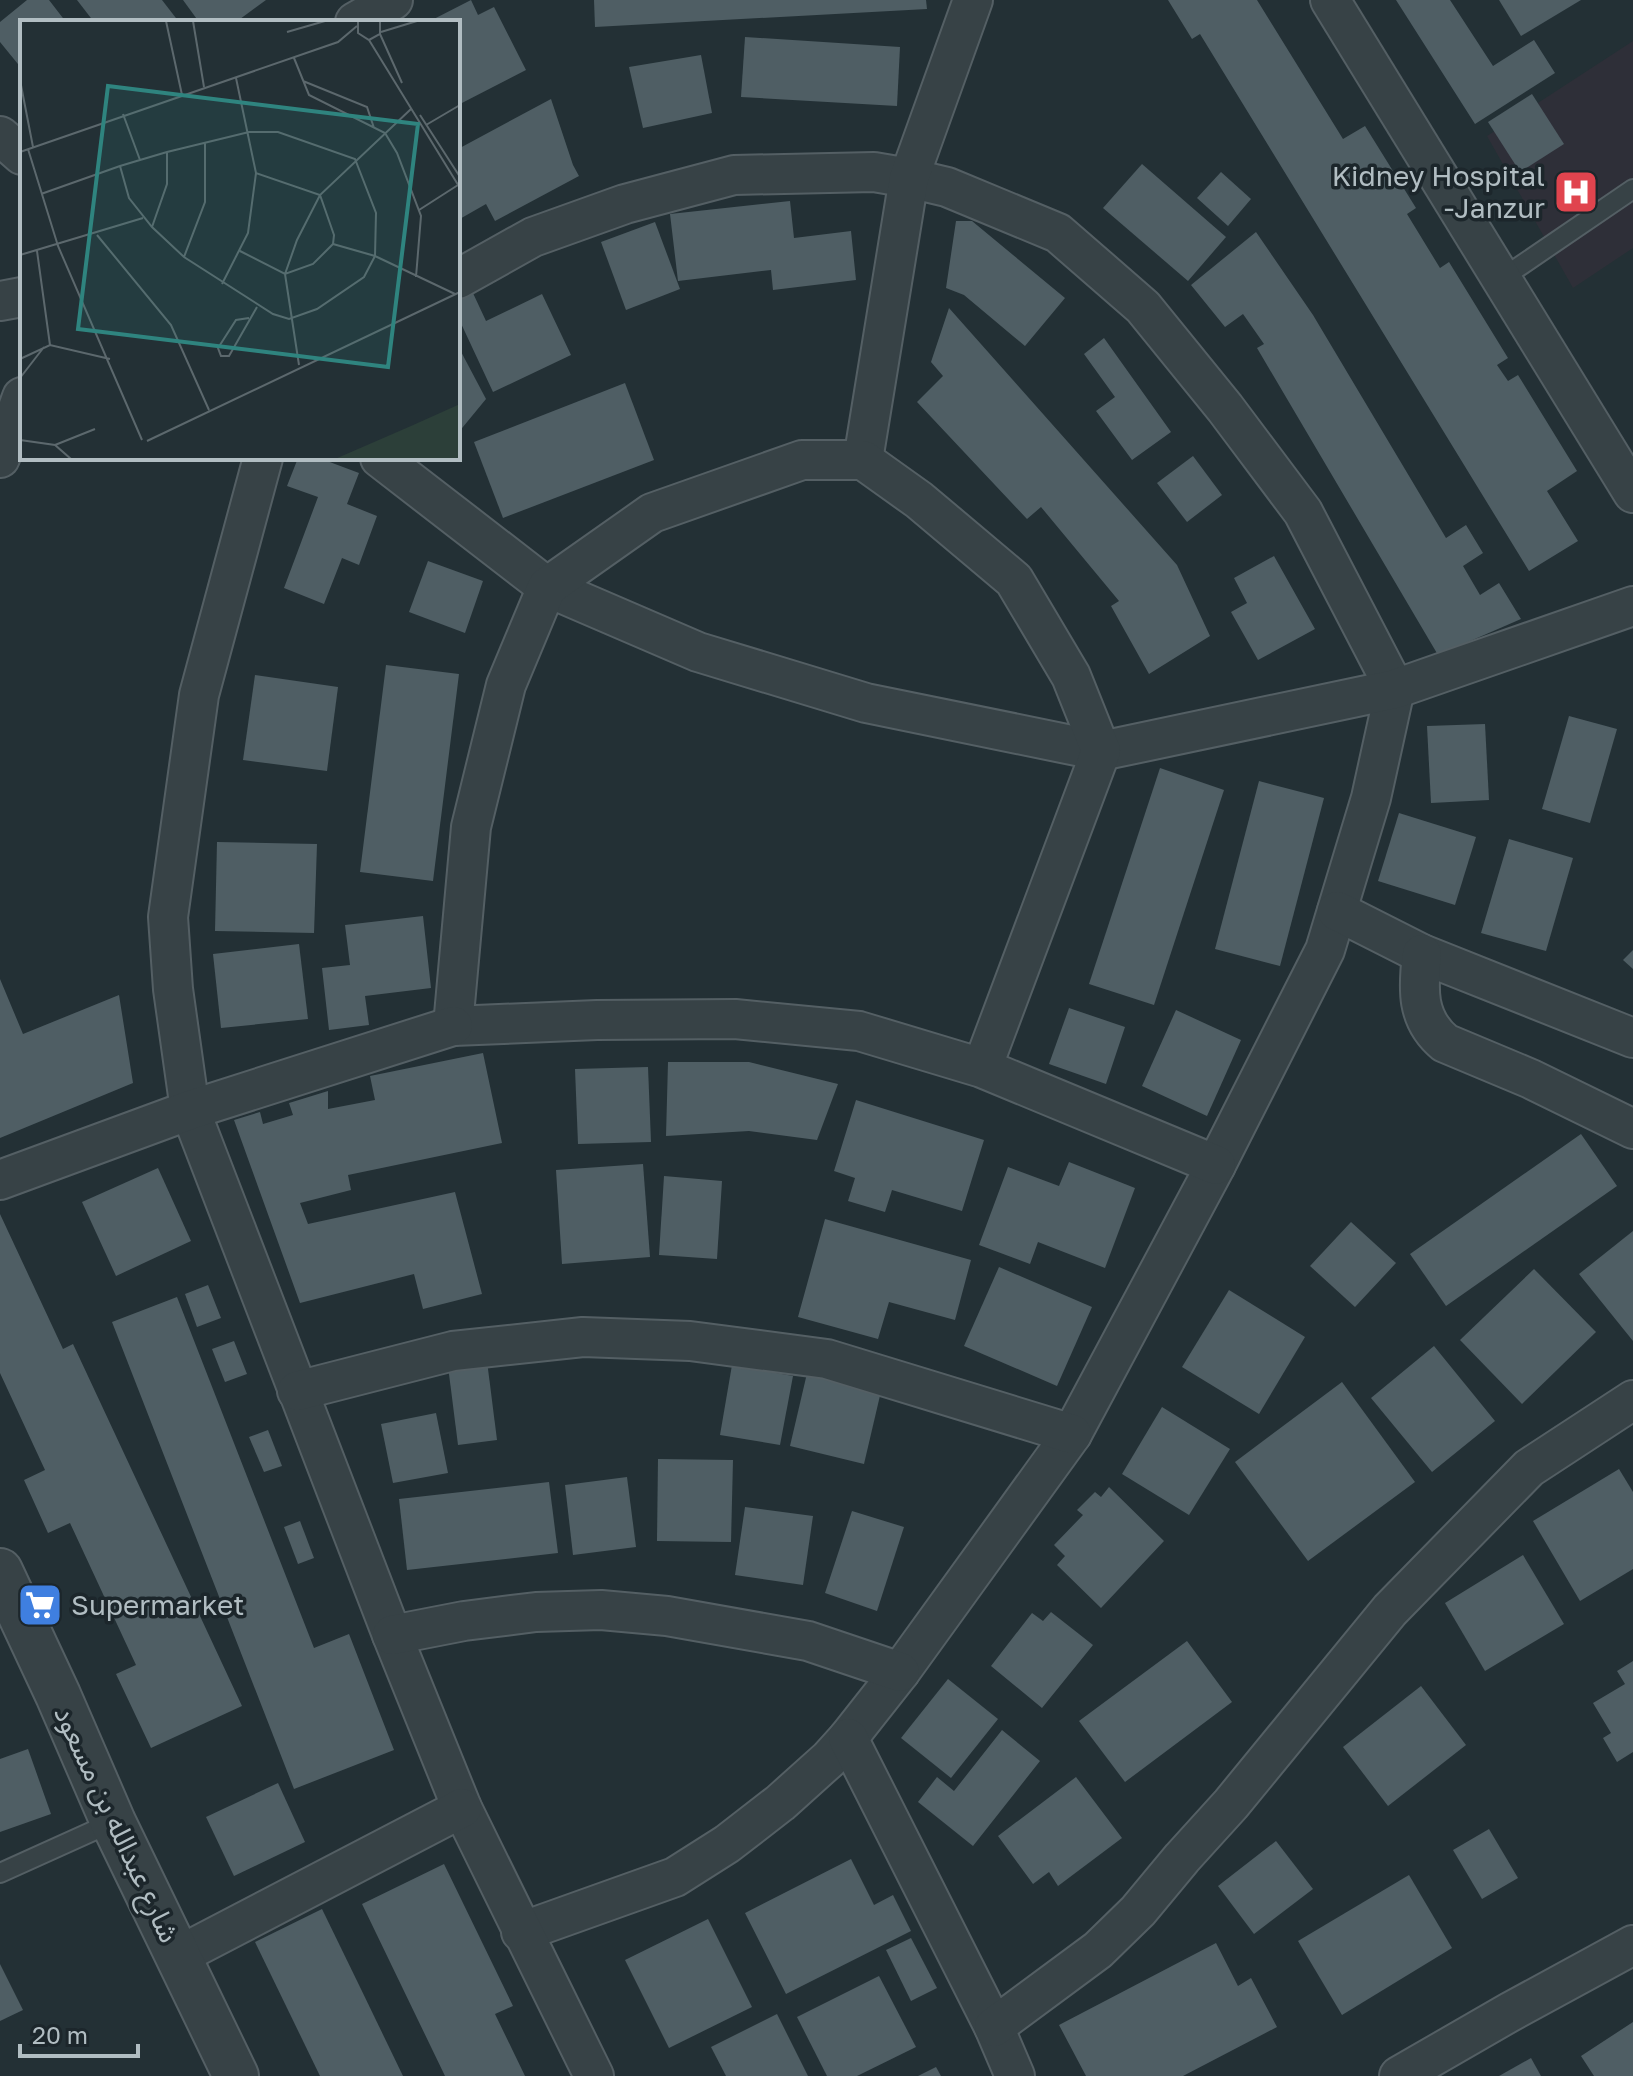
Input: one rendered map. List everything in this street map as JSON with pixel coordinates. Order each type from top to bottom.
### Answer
[{"type":"street","points":[[358,20],[393,0]]},
{"type":"street","points":[[863,460],[909,178],[973,0]]},
{"type":"street","points":[[1330,0],[1633,493]]},
{"type":"street","points":[[0,136],[20,153]]},
{"type":"street","points":[[460,278],[533,237],[625,204],[734,175],[874,172],[909,178],[947,187],[1058,233],[1143,307],[1225,408],[1303,512],[1395,689],[1371,798],[1325,950],[1216,1165],[1072,1434],[900,1672],[829,1759],[780,1803],[727,1844],[675,1877],[521,1932]]},
{"type":"street","points":[[0,301],[20,297]]},
{"type":"street","points":[[0,458],[20,403]]},
{"type":"street","points":[[262,460],[199,695],[168,917],[173,989],[190,1110],[392,1635],[462,1808],[594,2076]]},
{"type":"street","points":[[383,460],[547,587],[698,652],[866,703],[1101,751],[1395,689],[1633,606]]},
{"type":"street","points":[[453,1026],[471,827],[506,685],[547,587],[652,513],[802,460],[863,460],[919,500],[1014,580],[1071,676],[1101,751],[982,1068]]},
{"type":"street","points":[[1337,911],[1422,954],[1633,1038]]},
{"type":"street","points":[[1422,954],[1420,1006],[1434,1034],[1445,1043],[1531,1079],[1633,1129]]},
{"type":"street","points":[[0,1180],[190,1110],[453,1026],[597,1020],[735,1019],[859,1031],[982,1068],[1216,1165]]},
{"type":"street","points":[[297,1391],[453,1351],[583,1337],[690,1341],[827,1359],[1072,1434]]},
{"type":"street","points":[[994,2027],[1098,1950],[1138,1911],[1231,1804],[1390,1610],[1529,1468],[1633,1400]]},
{"type":"street","name":"شارع عبدالله بن مسعود","points":[[1,1576],[113,1822],[236,2076]]},
{"type":"street","points":[[392,1635],[464,1621],[536,1612],[601,1610],[681,1618],[808,1641],[900,1672]]},
{"type":"street","points":[[848,1738],[994,2027],[1015,2076]]},
{"type":"street","points":[[178,1956],[462,1808]]},
{"type":"street","points":[[1399,2076],[1633,1945]]},
{"type":"lane","points":[[1501,279],[1633,189]]},
{"type":"lane","points":[[0,1873],[113,1822]]},
{"type":"shaded area","name":"Kidney Hospital -Janzur","points":[[1633,41],[1633,248],[1573,288],[1487,136]]},
{"type":"building","points":[[27,0],[49,0],[64,20],[20,20],[20,67],[0,42],[0,22]]},
{"type":"building","points":[[77,0],[162,0],[177,20],[92,20]]},
{"type":"building","points":[[183,0],[266,0],[239,20],[198,20]]},
{"type":"building","points":[[471,0],[478,15],[494,7],[526,70],[460,104],[460,20],[432,20]]},
{"type":"building","points":[[594,0],[926,0],[927,9],[595,27]]},
{"type":"building","points":[[1168,0],[1257,0],[1343,139],[1365,126],[1416,208],[1407,214],[1440,268],[1449,262],[1508,358],[1497,365],[1508,381],[1518,375],[1577,471],[1547,491],[1578,541],[1529,571],[1200,34],[1192,39]]},
{"type":"building","points":[[1396,0],[1450,0],[1493,66],[1534,40],[1555,73],[1475,124]]},
{"type":"building","points":[[1499,0],[1581,0],[1521,36]]},
{"type":"building","points":[[745,37],[900,47],[897,106],[741,97]]},
{"type":"building","points":[[701,55],[712,113],[643,128],[629,67]]},
{"type":"building","points":[[1532,94],[1564,144],[1520,172],[1488,122]]},
{"type":"building","points":[[551,99],[579,176],[495,221],[486,204],[460,219],[460,148]]},
{"type":"building","points":[[1142,164],[1226,237],[1188,281],[1103,208]]},
{"type":"building","points":[[1221,172],[1251,199],[1228,226],[1197,198]]},
{"type":"building","points":[[790,201],[794,238],[851,231],[856,280],[773,290],[771,270],[678,281],[670,214]]},
{"type":"building","points":[[956,221],[972,221],[1065,298],[1025,346],[964,295],[946,288]]},
{"type":"building","points":[[655,222],[680,289],[626,310],[601,242]]},
{"type":"building","points":[[1256,232],[1313,315],[1446,538],[1466,525],[1483,553],[1463,566],[1480,595],[1499,583],[1521,619],[1438,655],[1257,348],[1264,344],[1243,314],[1225,327],[1191,285]]},
{"type":"building","points":[[472,291],[486,321],[542,294],[571,355],[493,392],[460,321],[460,296]]},
{"type":"building","points":[[949,308],[1177,565],[1210,636],[1149,674],[1111,606],[1119,601],[1041,507],[1027,519],[917,402],[943,376],[931,362]]},
{"type":"building","points":[[1104,338],[1171,432],[1132,460],[1096,411],[1115,397],[1084,354]]},
{"type":"building","points":[[460,350],[486,399],[460,431]]},
{"type":"building","points":[[625,383],[654,460],[503,518],[474,442]]},
{"type":"building","points":[[1193,456],[1222,495],[1187,522],[1157,483]]},
{"type":"building","points":[[297,460],[324,460],[359,473],[347,504],[377,516],[359,565],[342,558],[324,604],[284,588],[318,497],[287,486]]},
{"type":"building","points":[[1274,556],[1315,629],[1258,660],[1231,612],[1247,603],[1234,578]]},
{"type":"building","points":[[428,561],[483,581],[465,633],[409,612]]},
{"type":"building","points":[[386,665],[459,674],[433,881],[360,872]]},
{"type":"building","points":[[255,675],[338,687],[327,771],[243,760]]},
{"type":"building","points":[[1569,716],[1617,729],[1590,823],[1542,809]]},
{"type":"building","points":[[1485,724],[1489,800],[1431,803],[1427,726]]},
{"type":"building","points":[[1160,768],[1224,790],[1154,1005],[1089,984]]},
{"type":"building","points":[[1259,781],[1324,798],[1280,966],[1215,949]]},
{"type":"building","points":[[1399,813],[1476,837],[1455,905],[1378,881]]},
{"type":"building","points":[[1509,839],[1573,858],[1546,951],[1481,933]]},
{"type":"building","points":[[217,842],[317,844],[314,933],[215,931]]},
{"type":"building","points":[[423,916],[431,988],[365,996],[369,1025],[329,1030],[322,968],[350,965],[345,925]]},
{"type":"building","points":[[299,944],[308,1019],[221,1028],[213,954]]},
{"type":"building","points":[[1633,950],[1633,969],[1623,960]]},
{"type":"building","points":[[0,979],[23,1034],[119,995],[133,1083],[0,1138]]},
{"type":"building","points":[[1069,1008],[1125,1027],[1106,1084],[1049,1064]]},
{"type":"building","points":[[1176,1010],[1241,1040],[1207,1116],[1142,1086]]},
{"type":"building","points":[[483,1053],[502,1143],[348,1175],[351,1190],[300,1203],[308,1224],[455,1192],[482,1294],[423,1309],[414,1274],[300,1303],[234,1120],[260,1112],[263,1124],[293,1115],[289,1103],[328,1091],[328,1109],[375,1100],[370,1076]]},
{"type":"building","points":[[668,1062],[749,1062],[838,1084],[817,1140],[749,1131],[666,1136]]},
{"type":"building","points":[[648,1067],[651,1142],[578,1144],[575,1069]]},
{"type":"building","points":[[856,1100],[984,1140],[962,1211],[892,1190],[885,1212],[848,1201],[855,1178],[834,1171]]},
{"type":"building","points":[[1581,1134],[1617,1186],[1446,1306],[1410,1254]]},
{"type":"building","points":[[1069,1162],[1135,1188],[1105,1268],[1038,1242],[1030,1264],[979,1245],[1008,1167],[1059,1186]]},
{"type":"building","points":[[643,1164],[650,1257],[562,1264],[556,1170]]},
{"type":"building","points":[[158,1168],[191,1241],[116,1276],[82,1202]]},
{"type":"building","points":[[664,1176],[722,1181],[717,1259],[659,1255]]},
{"type":"building","points":[[0,1214],[63,1349],[73,1344],[242,1706],[151,1748],[116,1674],[136,1665],[70,1523],[48,1533],[24,1480],[45,1470],[0,1373]]},
{"type":"building","points":[[825,1219],[971,1260],[955,1320],[889,1302],[878,1339],[798,1317]]},
{"type":"building","points":[[1351,1222],[1396,1263],[1355,1307],[1310,1266]]},
{"type":"building","points":[[1633,1231],[1633,1341],[1579,1274]]},
{"type":"building","points":[[999,1267],[1092,1307],[1057,1386],[964,1346]]},
{"type":"building","points":[[1534,1269],[1596,1332],[1522,1404],[1460,1340]]},
{"type":"building","points":[[208,1285],[221,1318],[197,1327],[185,1294]]},
{"type":"building","points":[[1229,1290],[1305,1337],[1259,1414],[1182,1367]]},
{"type":"building","points":[[177,1297],[314,1648],[349,1634],[394,1750],[294,1789],[112,1322]]},
{"type":"building","points":[[234,1341],[247,1374],[225,1382],[212,1349]]},
{"type":"building","points":[[1434,1346],[1495,1421],[1432,1472],[1371,1398]]},
{"type":"building","points":[[487,1361],[497,1440],[458,1445],[448,1366]]},
{"type":"building","points":[[732,1365],[793,1376],[780,1445],[720,1435]]},
{"type":"building","points":[[808,1369],[882,1387],[864,1464],[790,1446]]},
{"type":"building","points":[[1342,1382],[1415,1482],[1308,1561],[1235,1462]]},
{"type":"building","points":[[1162,1407],[1230,1449],[1189,1515],[1122,1474]]},
{"type":"building","points":[[436,1413],[448,1473],[393,1483],[381,1424]]},
{"type":"building","points":[[268,1430],[282,1466],[264,1472],[249,1437]]},
{"type":"building","points":[[658,1459],[733,1460],[731,1542],[657,1541]]},
{"type":"building","points":[[1619,1469],[1633,1492],[1633,1569],[1580,1601],[1533,1521]]},
{"type":"building","points":[[627,1477],[636,1547],[573,1555],[565,1485]]},
{"type":"building","points":[[549,1482],[558,1553],[407,1570],[399,1499]]},
{"type":"building","points":[[1109,1487],[1164,1541],[1101,1608],[1057,1565],[1065,1556],[1054,1545],[1083,1515],[1077,1510],[1095,1492],[1101,1497]]},
{"type":"building","points":[[745,1507],[813,1516],[803,1585],[735,1575]]},
{"type":"building","points":[[852,1511],[904,1527],[877,1611],[825,1593]]},
{"type":"building","points":[[300,1521],[314,1558],[298,1564],[284,1527]]},
{"type":"building","points":[[1523,1555],[1564,1624],[1485,1671],[1445,1603]]},
{"type":"building","points":[[1051,1612],[1093,1645],[1042,1708],[991,1666],[1032,1613],[1043,1621]]},
{"type":"building","points":[[1187,1641],[1232,1702],[1125,1782],[1079,1721]]},
{"type":"building","points":[[1633,1661],[1633,1752],[1617,1762],[1603,1738],[1611,1733],[1593,1703],[1625,1684],[1617,1671]]},
{"type":"building","points":[[948,1679],[998,1719],[951,1778],[901,1738]]},
{"type":"building","points":[[1421,1686],[1466,1745],[1388,1806],[1343,1747]]},
{"type":"building","points":[[1002,1730],[1040,1761],[973,1846],[918,1802],[937,1777],[954,1791]]},
{"type":"building","points":[[28,1749],[51,1814],[0,1832],[0,1759]]},
{"type":"building","points":[[1076,1777],[1122,1838],[1058,1886],[1049,1872],[1033,1884],[998,1836]]},
{"type":"building","points":[[278,1783],[305,1842],[234,1876],[206,1817]]},
{"type":"building","points":[[1489,1829],[1518,1878],[1482,1899],[1453,1850]]},
{"type":"building","points":[[1276,1841],[1313,1889],[1254,1934],[1218,1886]]},
{"type":"building","points":[[851,1859],[874,1905],[893,1895],[911,1931],[786,1994],[745,1913]]},
{"type":"building","points":[[444,1864],[513,2006],[495,2014],[525,2076],[445,2076],[362,1904]]},
{"type":"building","points":[[1409,1875],[1452,1948],[1342,2015],[1298,1941]]},
{"type":"building","points":[[322,1909],[403,2076],[320,2076],[255,1942]]},
{"type":"building","points":[[708,1919],[752,2007],[669,2048],[625,1960]]},
{"type":"building","points":[[911,1938],[937,1988],[911,2001],[886,1950]]},
{"type":"building","points":[[1216,1943],[1238,1986],[1251,1978],[1277,2027],[1183,2076],[1086,2076],[1059,2025]]},
{"type":"building","points":[[0,1964],[23,2010],[0,2021]]},
{"type":"building","points":[[879,1976],[916,2047],[857,2076],[827,2076],[797,2017]]},
{"type":"building","points":[[777,2014],[808,2076],[726,2076],[711,2047]]},
{"type":"building","points":[[1633,2022],[1633,2076],[1594,2076],[1581,2056]]},
{"type":"building","points":[[1531,2058],[1541,2076],[1499,2076]]},
{"type":"building","points":[[936,2067],[941,2076],[918,2076]]},
{"type":"place","name":"Kidney Hospital -Janzur","points":[[1576,192]]},
{"type":"place","name":"Supermarket","points":[[40,1605]]}]
